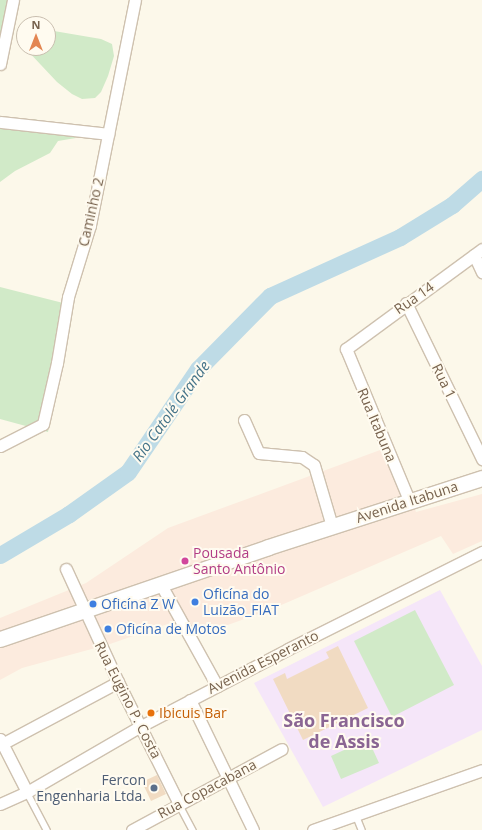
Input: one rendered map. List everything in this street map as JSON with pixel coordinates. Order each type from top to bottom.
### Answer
[{"type":"main road","name":"Avenida Itabuna","points":[[0,639],[409,500],[482,478]]},
{"type":"street","points":[[0,64],[13,0]]},
{"type":"street","name":"Caminho 2","points":[[0,446],[43,424],[68,298],[90,225],[135,0]]},
{"type":"street","points":[[0,122],[108,134]]},
{"type":"street","points":[[478,252],[482,272]]},
{"type":"street","name":"Rua 14","points":[[346,349],[406,303],[478,252]]},
{"type":"street","name":"Rua 1","points":[[406,303],[482,459]]},
{"type":"street","name":"Rua Itabuna","points":[[346,349],[409,500]]},
{"type":"street","points":[[244,420],[259,453],[302,457],[314,465],[332,526]]},
{"type":"street","name":"Avenida Esperanto","points":[[0,804],[27,792],[141,726],[190,700],[482,552]]},
{"type":"street","name":"Rua Eugino P. Costa","points":[[66,569],[84,611],[118,682],[180,804]]},
{"type":"street","points":[[160,584],[217,686]]},
{"type":"street","points":[[27,792],[1,743],[118,682]]},
{"type":"street","points":[[190,700],[226,778],[253,830]]},
{"type":"street","name":"Rua Copacabana","points":[[132,830],[282,749]]},
{"type":"street","points":[[317,830],[482,770]]},
{"type":"lane","points":[[27,792],[47,830]]},
{"type":"lane","name":"Rua Eugino P. Costa","points":[[180,804],[192,830]]},
{"type":"lane","points":[[356,815],[362,830]]},
{"type":"shaded area","points":[[391,446],[416,512],[482,494],[482,541],[453,554],[441,536],[272,609],[203,634],[182,619],[110,644],[22,668],[0,680],[0,618],[86,583],[168,528]]},
{"type":"shaded area","points":[[440,590],[482,666],[482,730],[323,807],[254,683]]},
{"type":"green space","points":[[0,0],[12,0],[0,56]]},
{"type":"green space","points":[[56,31],[101,39],[112,44],[114,56],[108,76],[101,92],[95,98],[82,99],[72,94],[57,82],[33,56],[56,56]]},
{"type":"green space","points":[[34,119],[58,126],[76,138],[58,141],[50,153],[15,171],[0,182],[0,122]]},
{"type":"green space","points":[[0,287],[71,305],[48,432],[0,419]]},
{"type":"green space","points":[[415,610],[454,685],[392,717],[354,641]]},
{"type":"green space","points":[[368,739],[379,763],[341,779],[331,756]]},
{"type":"building","points":[[338,646],[368,708],[303,740],[273,679],[285,673],[287,679],[329,658],[326,652]]},
{"type":"building","name":"Fercon Engenharia Ltda.","points":[[157,775],[166,794],[151,801],[142,782]]},
{"type":"waterway","name":"Rio Catolé Grande","points":[[0,555],[69,514],[128,472],[198,369],[270,296],[400,237],[452,205],[482,179]]},
{"type":"place","name":"Pousada Santo Antônio","points":[[185,561]]},
{"type":"place","name":"Oficína do Luizão_FIAT","points":[[195,602]]},
{"type":"place","name":"Oficína Z W","points":[[93,604]]},
{"type":"place","name":"Oficína de Motos","points":[[108,629]]},
{"type":"place","name":"Ibicuis Bar","points":[[151,713]]},
{"type":"place","name":"Fercon Engenharia Ltda.","points":[[154,788]]},
{"type":"district","name":"São Francisco de Assis","points":[[344,731]]}]
